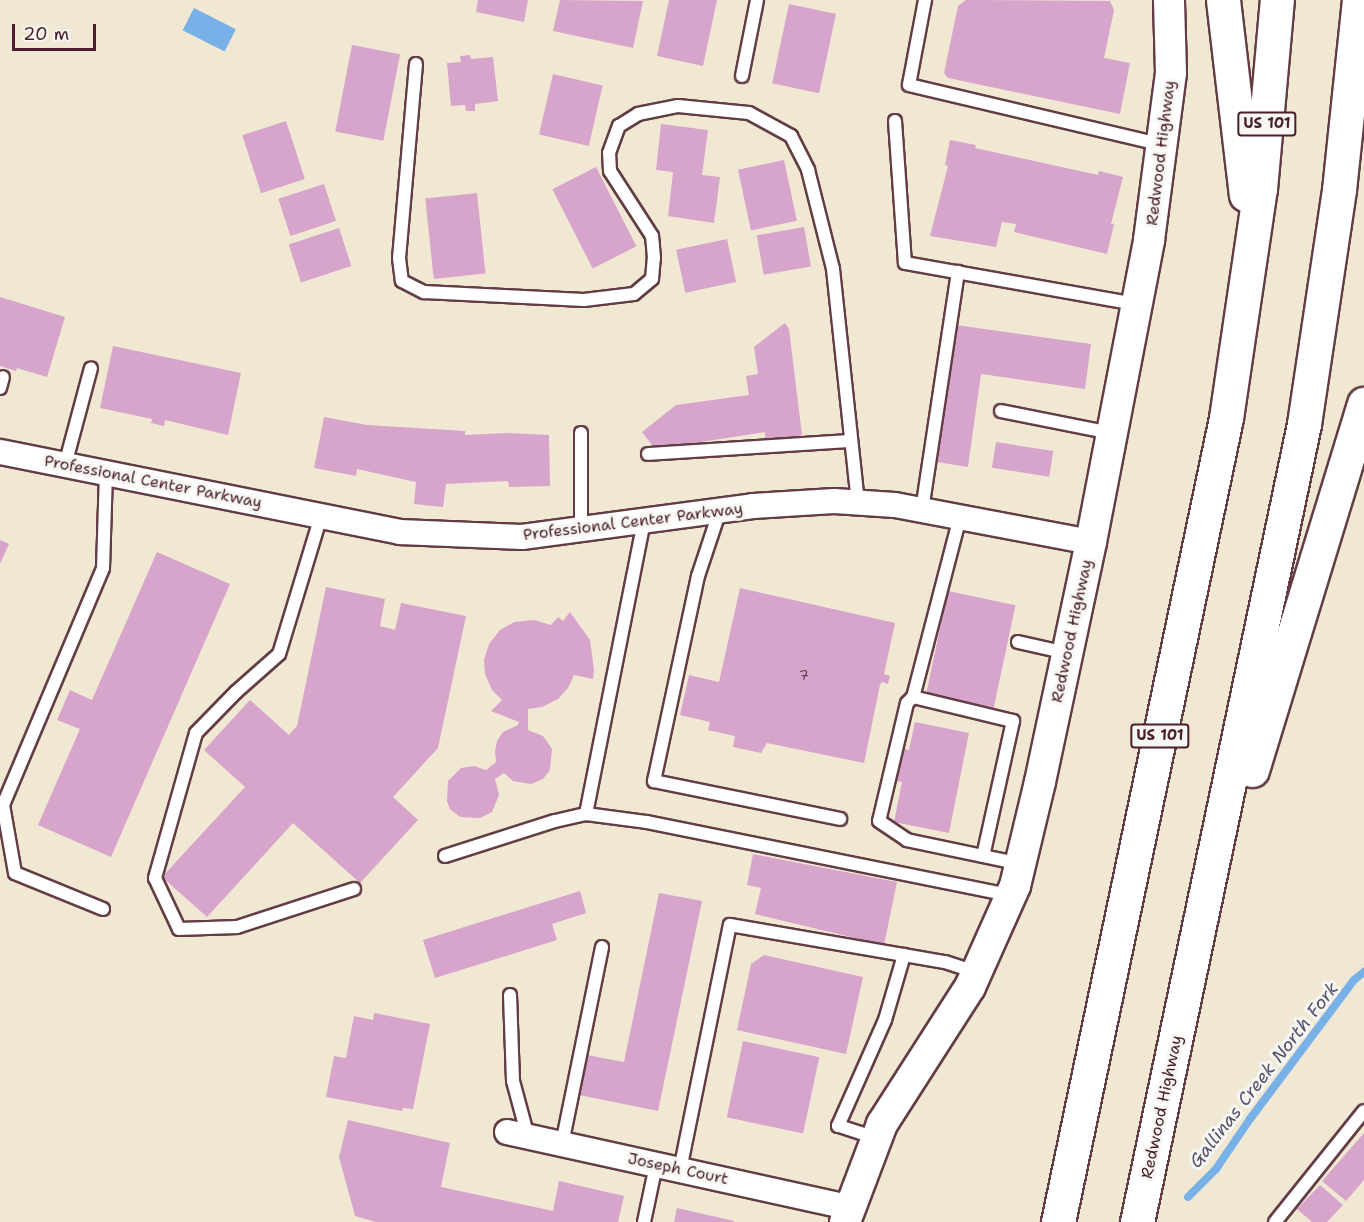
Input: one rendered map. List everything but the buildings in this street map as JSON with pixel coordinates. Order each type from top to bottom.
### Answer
[{"type":"highway","points":[[1223,0],[1252,247]]},
{"type":"highway","name":"US 101","points":[[1058,1222],[1208,508],[1236,361],[1272,74],[1277,0]]},
{"type":"highway","name":"Redwood Highway","points":[[1137,1222],[1308,401],[1341,178],[1359,0]]},
{"type":"highway","points":[[1190,972],[1364,404]]},
{"type":"street","name":"Redwood Highway","points":[[847,1214],[882,1124],[976,972],[1011,895],[1021,864],[1091,542],[1149,240],[1171,73],[1169,0]]},
{"type":"street","name":"Professional Center Parkway","points":[[0,452],[400,532],[522,537],[720,510],[834,501],[895,505],[1091,542]]},
{"type":"street","name":"Joseph Court","points":[[518,1134],[680,1170],[847,1214]]},
{"type":"lane","points":[[742,76],[758,0]]},
{"type":"lane","points":[[925,0],[909,85],[1162,145]]},
{"type":"lane","points":[[416,63],[399,258],[402,281],[424,292],[584,300],[634,294],[652,279],[654,258],[652,236],[610,171],[609,153],[620,126],[638,114],[678,106],[749,113],[791,136],[808,170],[832,269],[858,503]]},
{"type":"lane","points":[[895,122],[905,263],[1137,304]]},
{"type":"lane","points":[[921,510],[958,272]]},
{"type":"lane","points":[[65,465],[91,368]]},
{"type":"lane","points":[[1001,411],[1112,433]]},
{"type":"lane","points":[[581,433],[581,529]]},
{"type":"lane","points":[[648,454],[851,441]]},
{"type":"lane","points":[[103,909],[15,873],[3,805],[103,568],[106,473]]},
{"type":"lane","points":[[720,510],[698,576],[654,781],[840,819]]},
{"type":"lane","points":[[321,516],[279,654],[195,733],[155,878],[179,929],[237,927],[354,889]]},
{"type":"lane","points":[[960,517],[913,697],[907,703],[879,821],[907,840],[1021,864]]},
{"type":"lane","points":[[586,814],[644,521]]},
{"type":"lane","points":[[1018,642],[1067,653]]},
{"type":"lane","points":[[913,697],[1013,721],[983,856]]},
{"type":"lane","points":[[446,856],[555,821],[586,814],[647,822],[1011,895]]},
{"type":"lane","points":[[680,1170],[730,925],[945,962],[976,972]]},
{"type":"lane","points":[[562,1144],[602,947]]},
{"type":"lane","points":[[876,1138],[838,1126],[885,1020],[904,955]]},
{"type":"lane","points":[[510,995],[513,1081],[518,1134]]},
{"type":"lane","points":[[1275,1222],[1364,1111]]},
{"type":"lane","points":[[644,1222],[656,1165]]},
{"type":"water","points":[[194,8],[236,29],[225,52],[183,30]]},
{"type":"waterway","name":"Gallinas Creek North Fork","points":[[1188,1197],[1216,1169],[1250,1119],[1354,980],[1364,972]]}]
